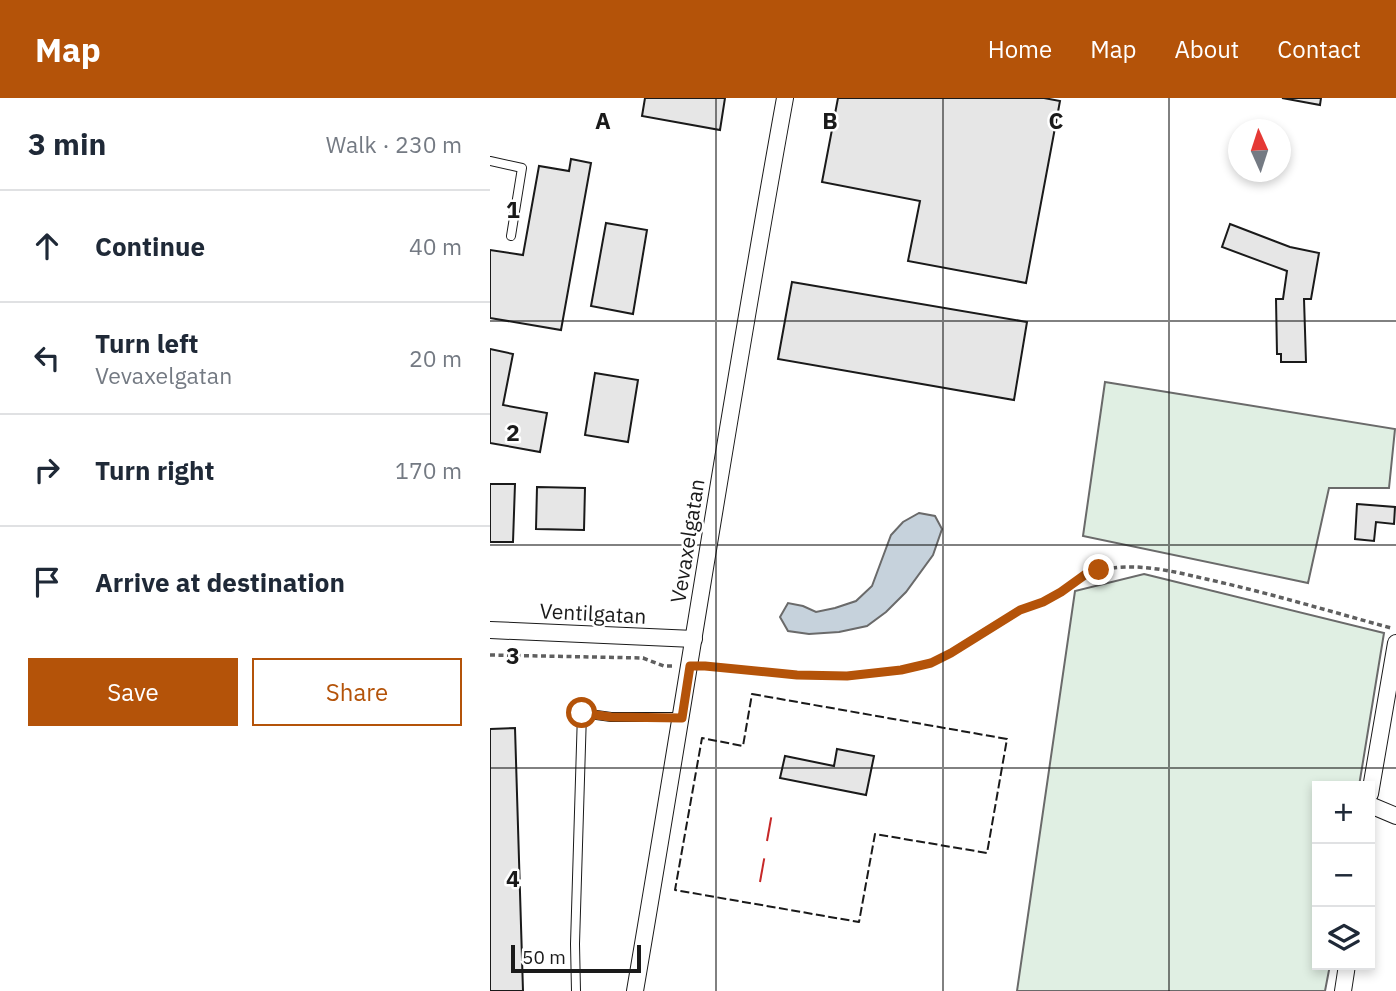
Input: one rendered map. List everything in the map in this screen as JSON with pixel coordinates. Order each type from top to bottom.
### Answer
[{"type":"street","name":"Vevaxelgatan","points":[[635,991],[682,718],[751,285],[785,98]]},
{"type":"street","name":"Ventilgatan","points":[[490,630],[694,639]]},
{"type":"street","points":[[1372,781],[1396,643]]},
{"type":"street","points":[[1375,807],[1396,816]]},
{"type":"street","points":[[1343,991],[1346,970]]},
{"type":"lane","points":[[490,161],[522,168],[510,236]]},
{"type":"lane","points":[[576,991],[582,713],[611,717],[682,718]]},
{"type":"path","points":[[490,655],[643,658],[664,666],[705,666],[797,675],[847,676],[901,670],[931,663],[951,653],[1020,610],[1061,592],[1086,574],[1114,568],[1150,568],[1208,579],[1396,630]]},
{"type":"green space","points":[[1105,382],[1395,429],[1389,488],[1329,488],[1308,583],[1083,536]]},
{"type":"green space","points":[[1144,574],[1384,633],[1360,781],[1312,781],[1312,970],[1329,970],[1325,991],[1017,991],[1075,591]]},
{"type":"shaded area","points":[[919,513],[935,516],[942,529],[933,555],[906,592],[886,612],[867,626],[839,632],[809,634],[788,631],[780,617],[788,603],[816,612],[856,601],[872,586],[891,535],[903,522]]},
{"type":"building","points":[[645,98],[725,98],[720,130],[642,116]]},
{"type":"building","points":[[838,98],[1044,98],[1060,101],[1026,283],[908,261],[920,201],[822,182]]},
{"type":"building","points":[[1282,98],[1321,98],[1320,105]]},
{"type":"building","points":[[571,159],[591,163],[561,330],[490,318],[490,250],[523,255],[539,166],[569,171]]},
{"type":"building","points":[[606,223],[647,230],[633,314],[591,306]]},
{"type":"building","points":[[1230,224],[1290,247],[1319,253],[1311,299],[1304,299],[1306,362],[1281,362],[1281,354],[1277,354],[1276,299],[1283,299],[1287,271],[1222,247]]},
{"type":"building","points":[[792,282],[1027,322],[1014,400],[778,359]]},
{"type":"building","points":[[490,349],[513,354],[503,405],[547,413],[540,452],[490,443]]},
{"type":"building","points":[[595,373],[638,380],[628,442],[585,435]]},
{"type":"building","points":[[490,484],[515,484],[513,542],[490,542]]},
{"type":"building","points":[[537,487],[585,488],[584,530],[536,529]]},
{"type":"building","points":[[1357,504],[1395,507],[1394,524],[1376,522],[1374,541],[1355,539]]},
{"type":"building","points":[[515,728],[523,991],[490,991],[490,729]]},
{"type":"building","points":[[837,749],[874,756],[866,795],[780,778],[785,756],[834,766]]},
{"type":"fence","points":[[752,694],[1007,739],[987,853],[875,834],[859,922],[675,890],[702,738],[743,746],[752,694]]},
{"type":"power","points":[[767,841],[772,813]]},
{"type":"power","points":[[760,882],[765,854]]},
{"type":"route","points":[[582,713],[611,717],[682,718],[690,666],[797,675],[847,676],[901,670],[931,663],[1000,621],[1043,602],[1086,574],[1099,570]]}]
